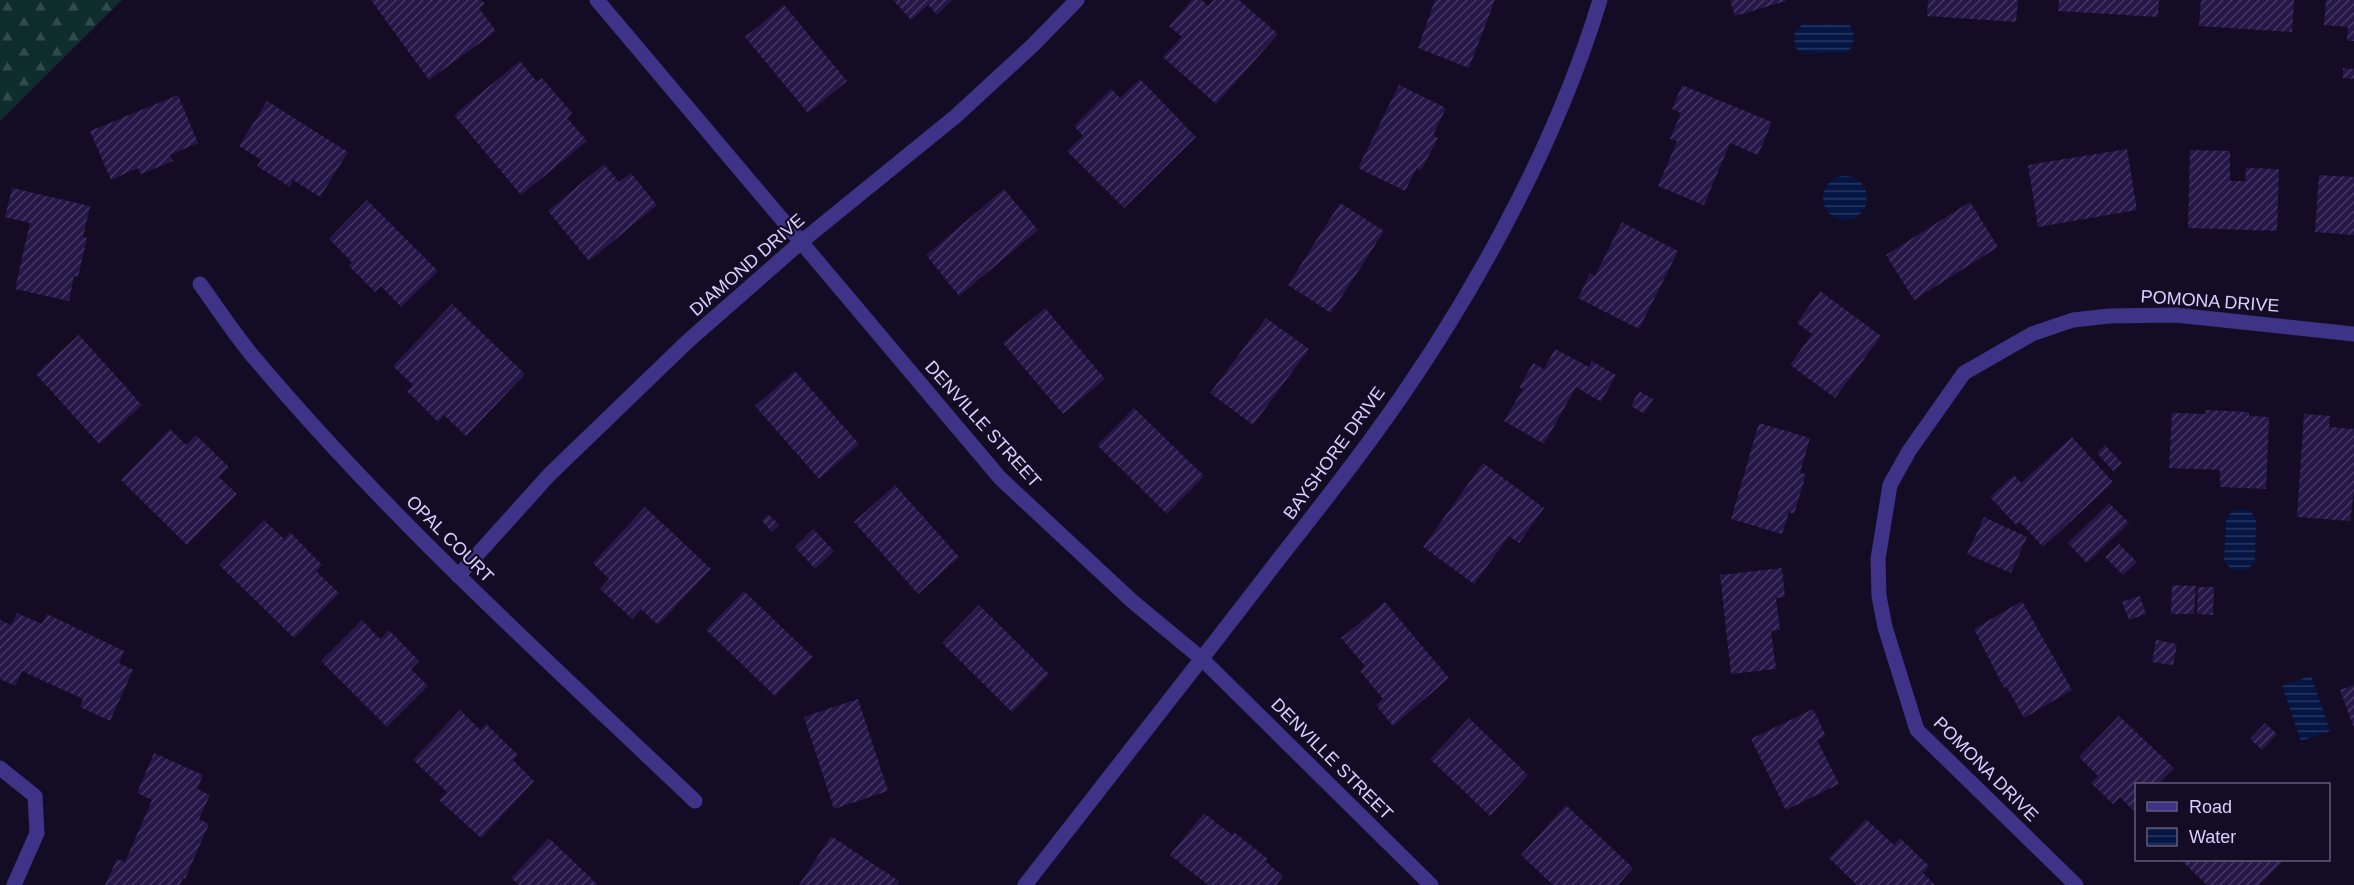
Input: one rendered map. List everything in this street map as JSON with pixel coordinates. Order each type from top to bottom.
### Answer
[{"type":"street","name":"DENVILLE STREET","points":[[597,0],[1000,478],[1132,602],[1202,659],[1431,885]]},
{"type":"street","name":"DIAMOND DRIVE","points":[[458,576],[549,475],[688,341],[801,242],[956,116],[1033,45],[1077,0]]},
{"type":"street","name":"BAYSHORE DRIVE","points":[[1025,885],[1369,442],[1442,334],[1492,249],[1534,166],[1588,40],[1600,0]]},
{"type":"street","name":"OPAL COURT","points":[[200,284],[255,359],[343,460],[458,576],[694,801]]},
{"type":"street","name":"POMONA DRIVE","points":[[2076,885],[1917,730],[1885,627],[1880,596],[1878,559],[1890,485],[1909,451],[1964,373],[2032,334],[2073,320],[2109,316],[2176,315],[2354,334]]},
{"type":"street","points":[[0,768],[35,796],[37,833],[14,885]]},
{"type":"green space","points":[[0,0],[122,0],[0,121]]},
{"type":"water","points":[[1803,23],[1850,25],[1854,36],[1852,46],[1847,53],[1803,54],[1795,47],[1794,34]]},
{"type":"water","points":[[1845,176],[1860,183],[1867,198],[1860,213],[1845,220],[1830,213],[1823,198],[1830,183]]},
{"type":"water","points":[[2233,510],[2250,510],[2256,520],[2255,562],[2246,570],[2231,569],[2224,561],[2226,519]]},
{"type":"water","points":[[2311,676],[2330,731],[2301,741],[2282,686]]},
{"type":"building","points":[[371,0],[481,0],[485,4],[479,8],[496,31],[429,80]]},
{"type":"building","points":[[893,0],[952,0],[937,15],[928,5],[911,20]]},
{"type":"building","points":[[1192,0],[1202,0],[1208,6],[1214,0],[1239,0],[1278,34],[1216,104],[1163,57],[1182,37],[1169,26]]},
{"type":"building","points":[[1435,0],[1495,0],[1469,68],[1418,48]]},
{"type":"building","points":[[1730,0],[1786,0],[1786,1],[1735,16]]},
{"type":"building","points":[[1928,0],[2018,0],[2016,22],[1927,16]]},
{"type":"building","points":[[2059,0],[2159,0],[2158,17],[2058,11]]},
{"type":"building","points":[[2201,0],[2294,0],[2292,32],[2199,26]]},
{"type":"building","points":[[2326,0],[2354,0],[2354,41],[2347,41],[2348,27],[2324,25]]},
{"type":"building","points":[[784,5],[847,81],[808,113],[745,37]]},
{"type":"building","points":[[520,61],[537,82],[542,78],[572,113],[567,118],[587,141],[521,195],[454,115]]},
{"type":"building","points":[[2343,68],[2354,69],[2354,79],[2343,78]]},
{"type":"building","points":[[1140,79],[1196,137],[1124,208],[1067,151],[1083,136],[1074,126],[1111,89],[1120,98]]},
{"type":"building","points":[[1399,85],[1446,108],[1433,135],[1438,138],[1421,170],[1417,168],[1405,191],[1358,168]]},
{"type":"building","points":[[1682,85],[1772,122],[1758,155],[1730,143],[1704,205],[1658,186],[1677,141],[1670,139],[1681,113],[1672,109]]},
{"type":"building","points":[[178,95],[198,143],[170,155],[173,161],[141,174],[138,168],[111,180],[90,131]]},
{"type":"building","points":[[267,101],[348,152],[320,197],[293,180],[290,187],[257,166],[261,160],[239,146]]},
{"type":"building","points":[[2127,149],[2137,210],[2038,227],[2028,165]]},
{"type":"building","points":[[2190,150],[2230,151],[2230,181],[2245,181],[2246,168],[2279,169],[2277,231],[2188,228]]},
{"type":"building","points":[[604,164],[619,182],[631,173],[657,205],[589,261],[548,211]]},
{"type":"building","points":[[2319,175],[2354,177],[2354,235],[2315,232]]},
{"type":"building","points":[[12,188],[90,206],[83,237],[87,238],[78,277],[74,276],[69,301],[15,289],[30,223],[5,217]]},
{"type":"building","points":[[1004,189],[1038,230],[959,296],[926,255]]},
{"type":"building","points":[[367,200],[438,271],[401,307],[381,286],[375,292],[349,266],[352,262],[329,239]]},
{"type":"building","points":[[1970,202],[1998,247],[1914,300],[1886,255]]},
{"type":"building","points":[[1340,203],[1384,231],[1331,313],[1288,285]]},
{"type":"building","points":[[1622,222],[1678,251],[1639,329],[1578,298],[1590,273],[1595,276]]},
{"type":"building","points":[[1820,291],[1881,336],[1835,398],[1790,365],[1812,334],[1797,323]]},
{"type":"building","points":[[452,304],[525,374],[466,436],[444,415],[438,422],[407,391],[413,385],[393,366]]},
{"type":"building","points":[[1045,308],[1105,379],[1063,414],[1003,343]]},
{"type":"building","points":[[1266,318],[1309,349],[1253,425],[1210,393]]},
{"type":"building","points":[[79,335],[142,405],[99,444],[36,374]]},
{"type":"building","points":[[1555,349],[1589,367],[1592,361],[1616,375],[1601,402],[1576,387],[1544,444],[1504,421],[1523,389],[1519,387],[1533,363],[1544,369]]},
{"type":"building","points":[[795,371],[859,444],[819,479],[755,406]]},
{"type":"building","points":[[1639,391],[1653,399],[1644,414],[1631,406]]},
{"type":"building","points":[[1134,408],[1204,476],[1167,514],[1097,445]]},
{"type":"building","points":[[2205,410],[2249,412],[2249,416],[2269,417],[2266,489],[2220,487],[2220,470],[2169,468],[2172,413],[2206,414]]},
{"type":"building","points":[[2304,414],[2330,416],[2329,427],[2354,429],[2354,490],[2350,521],[2297,517]]},
{"type":"building","points":[[1759,423],[1810,438],[1800,473],[1806,474],[1794,514],[1789,512],[1782,534],[1731,519]]},
{"type":"building","points":[[170,429],[186,445],[196,435],[229,467],[219,477],[237,494],[187,545],[121,480]]},
{"type":"building","points":[[2072,437],[2113,482],[2043,547],[2020,522],[2016,525],[1990,497],[2014,475],[2021,483]]},
{"type":"building","points":[[2105,445],[2122,463],[2113,471],[2097,453]]},
{"type":"building","points":[[1483,463],[1544,508],[1519,543],[1509,536],[1474,584],[1423,547]]},
{"type":"building","points":[[895,485],[959,557],[918,594],[854,522]]},
{"type":"building","points":[[2109,503],[2129,523],[2087,563],[2068,543]]},
{"type":"building","points":[[645,507],[711,569],[658,625],[641,609],[632,619],[600,589],[609,579],[593,563]]},
{"type":"building","points":[[768,514],[779,525],[772,532],[762,521]]},
{"type":"building","points":[[1984,517],[2027,537],[2011,573],[1967,554]]},
{"type":"building","points":[[264,520],[284,539],[290,532],[322,565],[316,571],[339,593],[294,638],[219,565]]},
{"type":"building","points":[[813,529],[834,551],[815,569],[795,547]]},
{"type":"building","points":[[2119,544],[2137,562],[2123,575],[2105,557]]},
{"type":"building","points":[[1782,568],[1785,597],[1776,598],[1780,630],[1771,631],[1776,669],[1731,674],[1720,575]]},
{"type":"building","points":[[2172,585],[2196,586],[2194,614],[2171,614]]},
{"type":"building","points":[[2198,587],[2214,587],[2213,615],[2197,614]]},
{"type":"building","points":[[744,591],[813,657],[775,696],[706,630]]},
{"type":"building","points":[[2140,596],[2146,614],[2129,620],[2122,602]]},
{"type":"building","points":[[2022,601],[2072,690],[2024,718],[2006,686],[2004,688],[1974,629]]},
{"type":"building","points":[[1385,602],[1449,678],[1393,726],[1376,705],[1383,699],[1360,671],[1365,666],[1341,638]]},
{"type":"building","points":[[979,605],[1049,674],[1012,712],[942,643]]},
{"type":"building","points":[[17,613],[42,624],[47,614],[124,651],[119,663],[133,670],[110,721],[80,707],[83,699],[22,671],[15,686],[0,679],[0,620],[11,625]]},
{"type":"building","points":[[362,620],[380,639],[389,630],[419,661],[411,669],[428,686],[387,727],[321,661]]},
{"type":"building","points":[[2156,640],[2177,644],[2173,665],[2152,662]]},
{"type":"building","points":[[2354,685],[2354,728],[2340,690]]},
{"type":"building","points":[[858,699],[888,791],[834,809],[804,717]]},
{"type":"building","points":[[1813,709],[1826,736],[1817,740],[1839,784],[1786,810],[1751,739]]},
{"type":"building","points":[[460,710],[480,730],[486,724],[518,755],[513,760],[534,781],[481,838],[439,800],[447,792],[413,760]]},
{"type":"building","points":[[2119,716],[2174,768],[2159,783],[2135,783],[2135,808],[2133,810],[2120,797],[2113,804],[2091,783],[2098,776],[2079,757]]},
{"type":"building","points":[[1469,718],[1528,775],[1490,816],[1430,759]]},
{"type":"building","points":[[2265,723],[2277,734],[2262,750],[2250,739]]},
{"type":"building","points":[[154,753],[203,775],[197,789],[210,795],[199,819],[209,824],[185,879],[183,878],[180,885],[105,885],[117,859],[125,862],[152,800],[137,793]]},
{"type":"building","points":[[1566,805],[1633,868],[1618,885],[1553,885],[1521,855]]},
{"type":"building","points":[[1204,813],[1232,835],[1234,832],[1268,859],[1265,861],[1283,876],[1276,885],[1208,885],[1170,855]]},
{"type":"building","points":[[1866,819],[1894,845],[1900,838],[1929,866],[1923,873],[1935,885],[1857,885],[1829,858]]},
{"type":"building","points":[[831,836],[899,881],[897,885],[799,885]]},
{"type":"building","points":[[549,838],[598,885],[519,885],[511,878]]},
{"type":"building","points":[[2182,861],[2283,861],[2259,885],[2207,885]]}]
